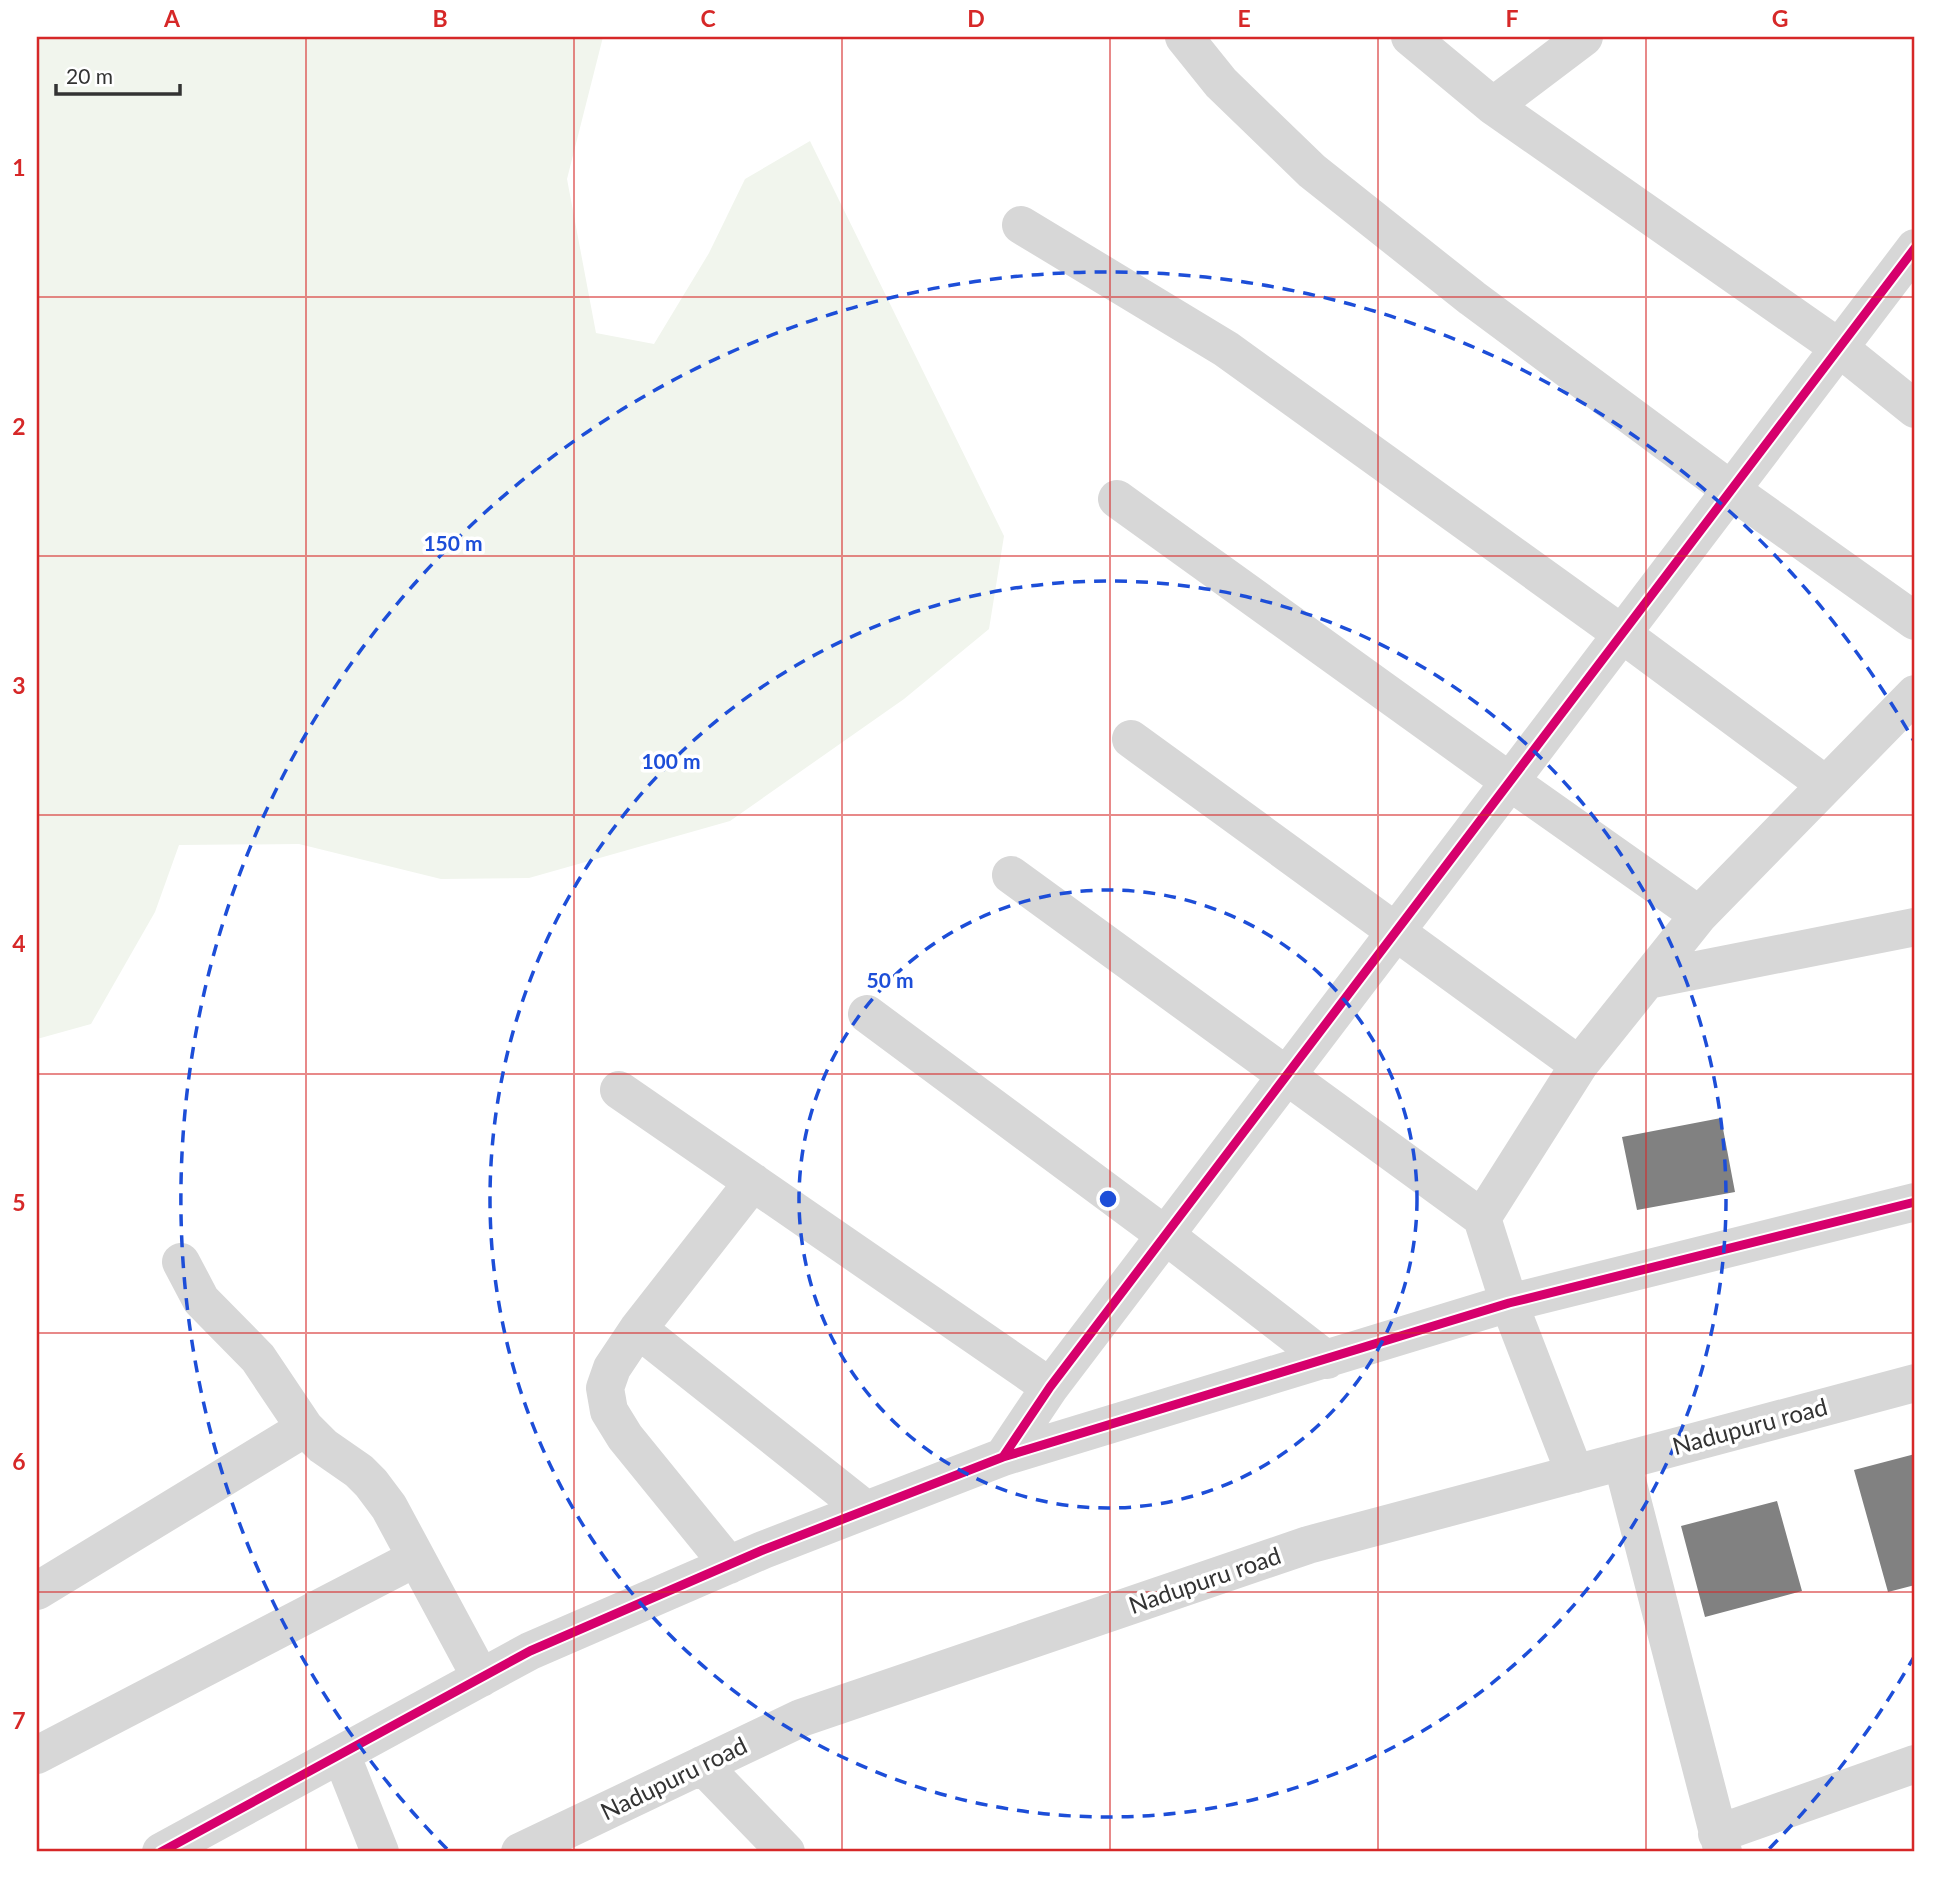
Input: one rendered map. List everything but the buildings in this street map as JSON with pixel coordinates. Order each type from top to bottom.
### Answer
[{"type":"street","points":[[1184,37],[1221,83],[1312,172],[1472,298],[1731,490],[1915,621]]},
{"type":"street","points":[[1410,37],[1493,106],[1838,347],[1915,409]]},
{"type":"street","points":[[1493,106],[1584,37]]},
{"type":"street","points":[[1021,226],[1226,349],[1622,634],[1826,785]]},
{"type":"street","points":[[1003,1457],[1050,1387],[1915,248]]},
{"type":"street","points":[[1117,499],[1699,915]]},
{"type":"street","points":[[1482,1218],[1579,1065],[1699,915],[1915,694]]},
{"type":"street","points":[[1131,739],[1579,1065]]},
{"type":"street","points":[[1011,875],[1482,1218],[1510,1303],[1575,1474]]},
{"type":"street","points":[[1647,980],[1915,927]]},
{"type":"street","points":[[867,1014],[1166,1235],[1327,1360]]},
{"type":"street","points":[[619,1090],[1050,1387]]},
{"type":"street","points":[[729,1565],[625,1437],[609,1411],[605,1388],[612,1368],[638,1329],[753,1182]]},
{"type":"street","points":[[161,1852],[530,1651],[729,1565],[1003,1457],[1510,1303],[1915,1202]]},
{"type":"street","points":[[181,1262],[201,1300],[258,1358],[305,1428],[323,1447],[359,1471],[371,1483],[388,1507],[481,1678]]},
{"type":"street","points":[[638,1329],[866,1510]]},
{"type":"street","name":"Nadupuru road","points":[[520,1852],[801,1718],[1308,1545],[1915,1383]]},
{"type":"street","points":[[37,1591],[305,1428]]},
{"type":"street","points":[[1622,1461],[1720,1843],[1915,1764]]},
{"type":"street","points":[[37,1755],[416,1558]]},
{"type":"street","points":[[341,1754],[380,1852]]},
{"type":"street","points":[[702,1765],[786,1852]]},
{"type":"shaded area","points":[[37,37],[603,37],[567,179],[596,333],[654,344],[709,253],[745,179],[810,141],[1004,536],[989,629],[904,699],[730,821],[529,878],[441,879],[299,844],[179,845],[155,912],[91,1024],[37,1039]]},
{"type":"cycle path","points":[[1003,1457],[1050,1387],[1915,248]]},
{"type":"cycle path","points":[[161,1852],[530,1651],[763,1550],[1003,1457],[1509,1303],[1915,1202]]}]
